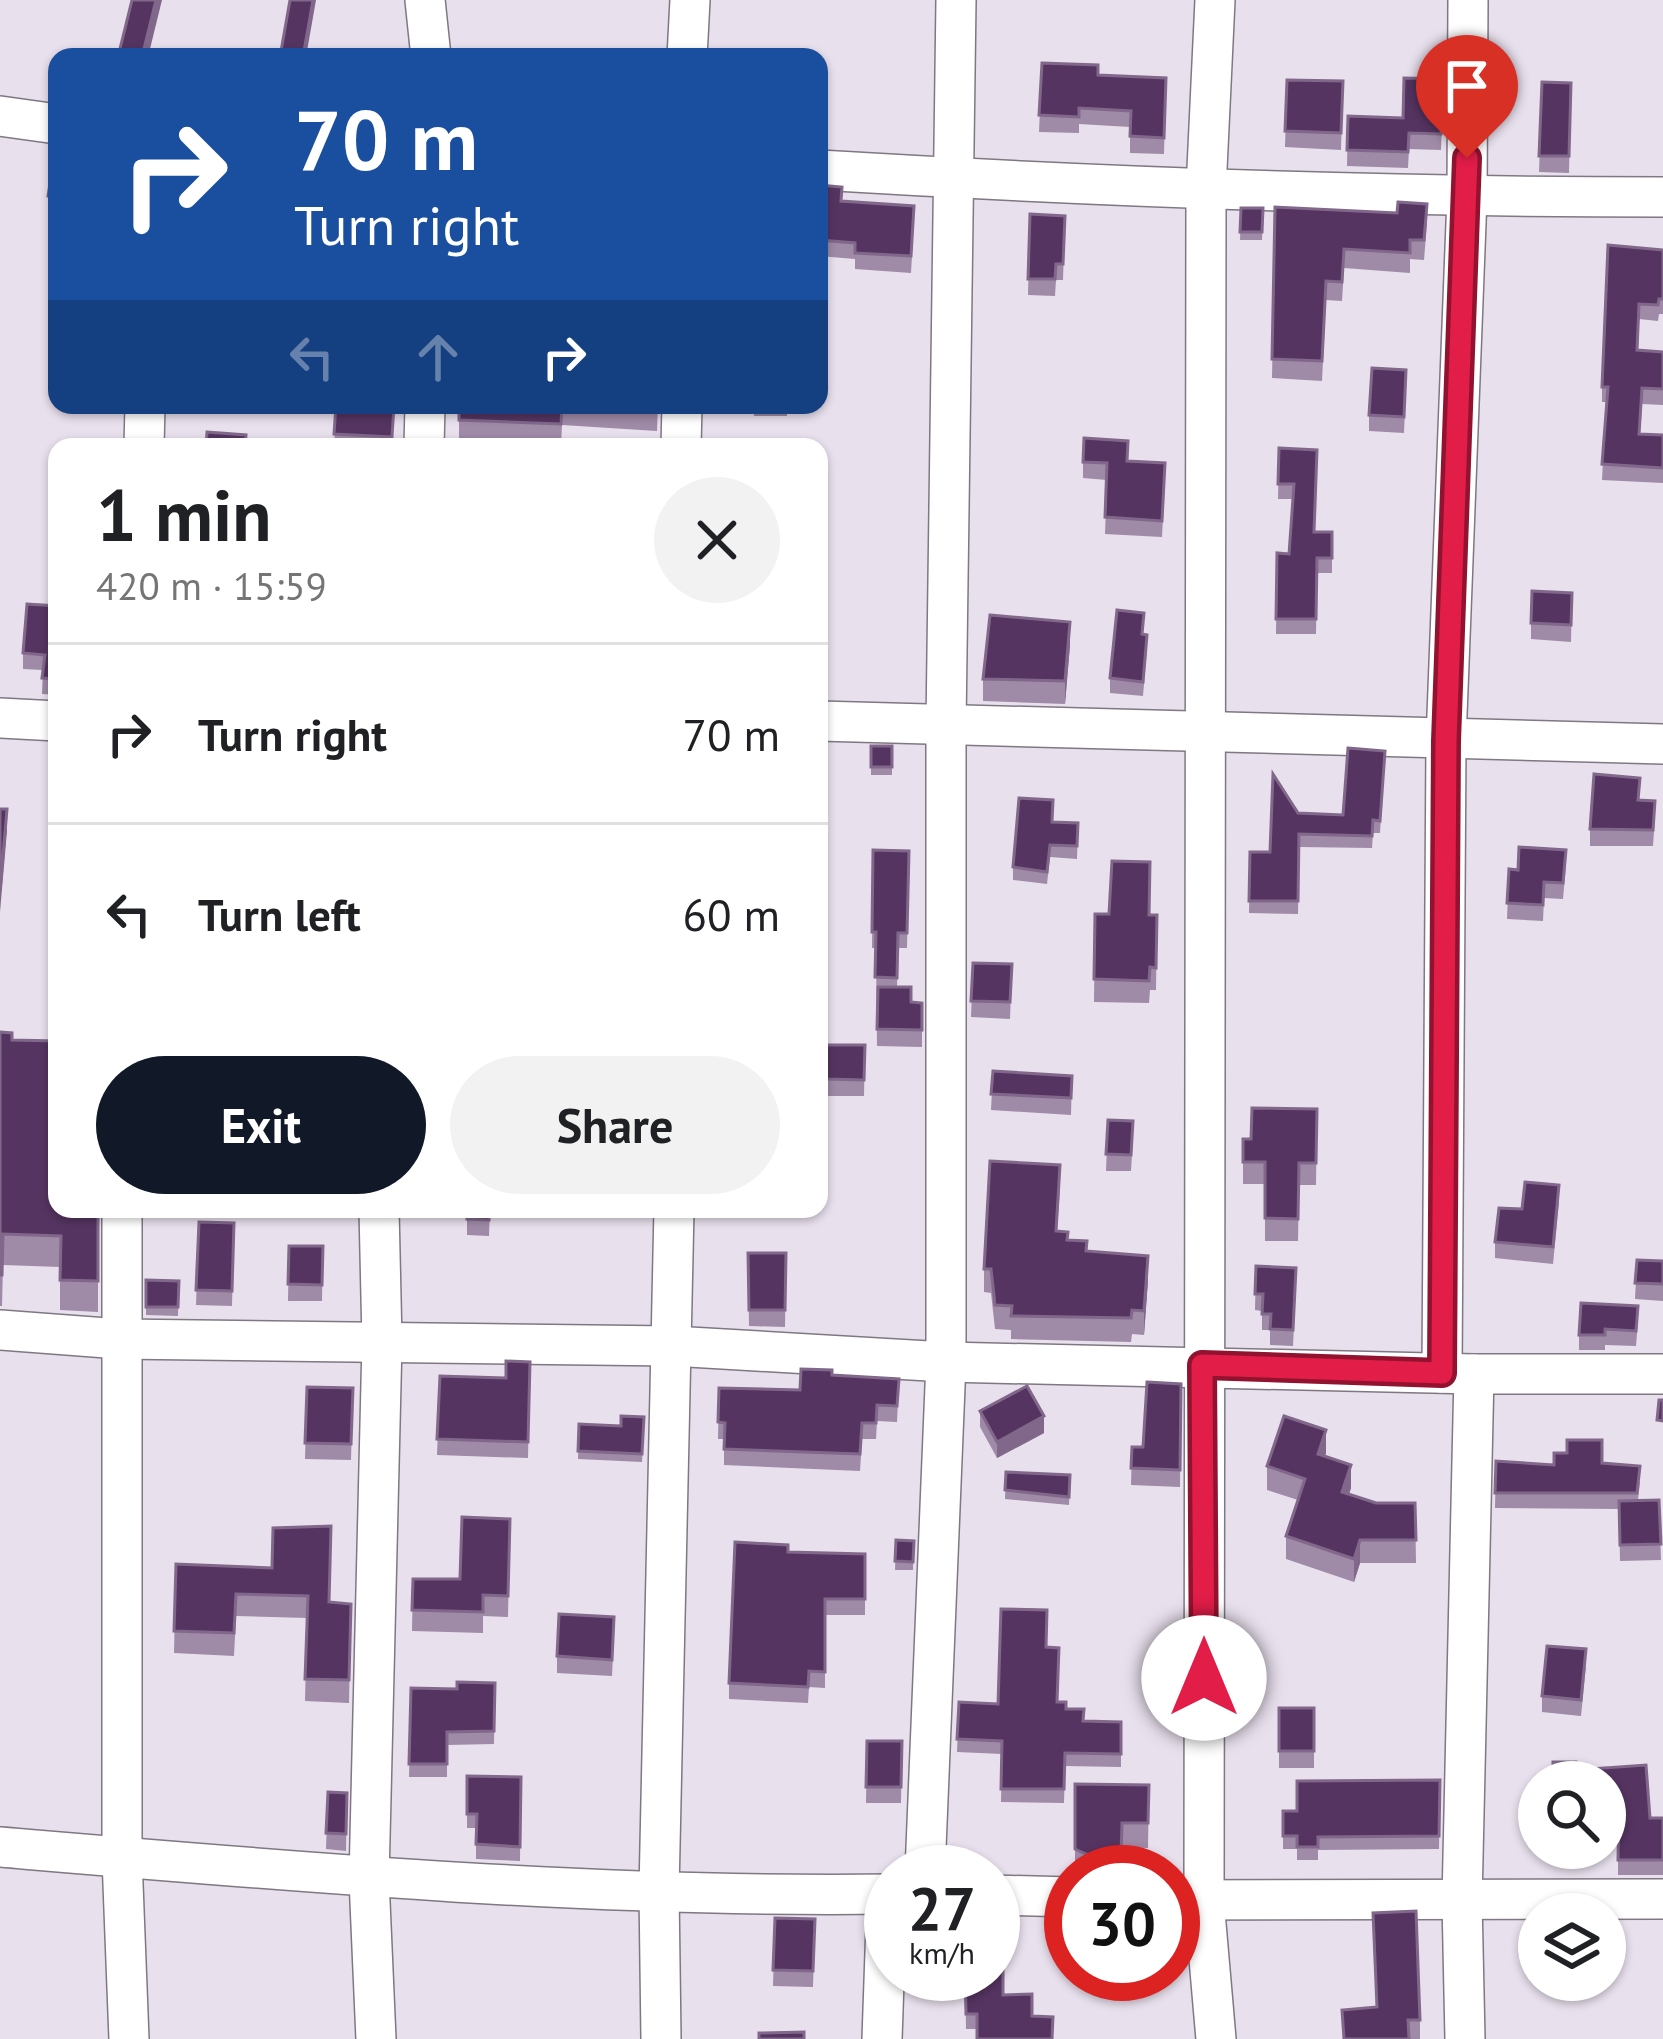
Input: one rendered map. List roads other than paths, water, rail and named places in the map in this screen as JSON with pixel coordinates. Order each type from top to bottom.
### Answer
[{"type":"street","points":[[425,0],[430,48]]},
{"type":"street","points":[[687,48],[689,0]]},
{"type":"street","points":[[926,1845],[946,1362],[946,725],[956,0]]},
{"type":"street","points":[[1190,1845],[1202,1365],[1206,190],[1214,0]]},
{"type":"street","points":[[1465,2039],[1446,741],[1467,197],[1468,0]]},
{"type":"street","points":[[0,116],[48,123]]},
{"type":"street","points":[[828,171],[1206,190],[1663,197]]},
{"type":"street","points":[[0,718],[48,721]]},
{"type":"street","points":[[828,721],[1663,744]]},
{"type":"street","points":[[122,1218],[122,1858],[129,2039]]},
{"type":"street","points":[[376,2039],[369,1879],[382,1342],[379,1218]]},
{"type":"street","points":[[661,2039],[659,1891],[674,1218]]},
{"type":"street","points":[[0,1330],[119,1339],[672,1346],[946,1362],[1458,1374],[1663,1373]]},
{"type":"street","points":[[0,1847],[369,1879],[864,1894]]},
{"type":"street","points":[[1200,1900],[1663,1899]]},
{"type":"street","points":[[1200,1957],[1216,2039]]},
{"type":"street","points":[[882,2039],[884,2001]]}]
